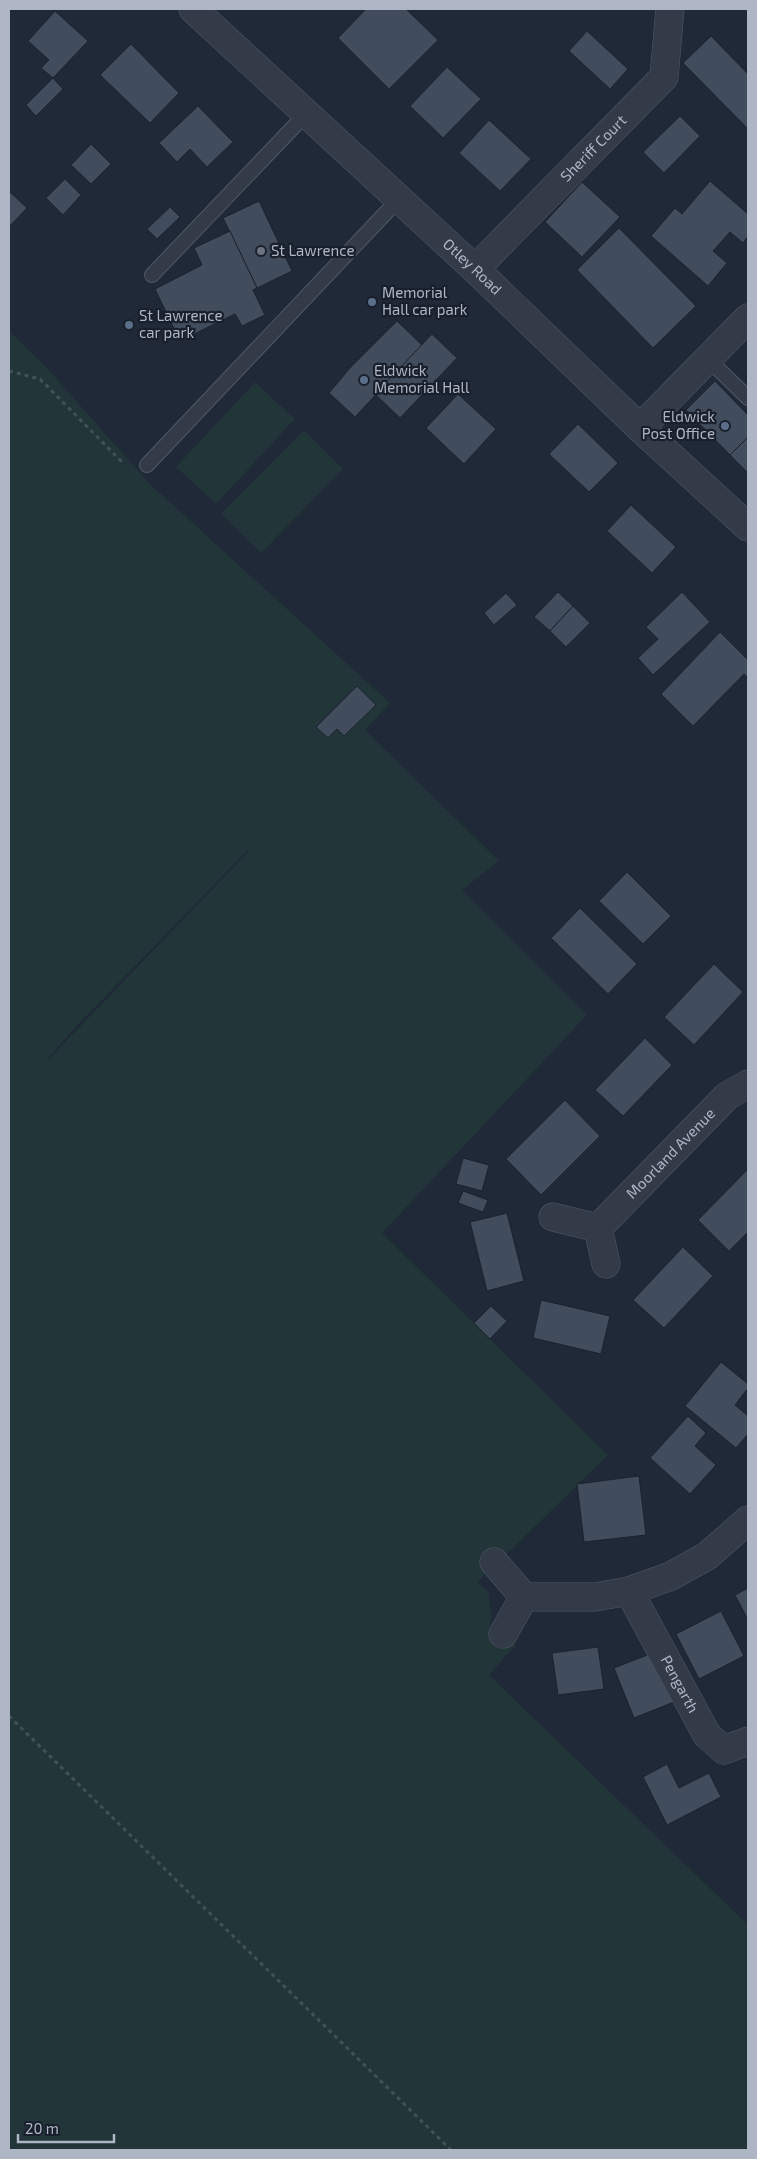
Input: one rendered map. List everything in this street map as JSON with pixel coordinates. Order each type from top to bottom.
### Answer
[{"type":"street","name":"Otley Road","points":[[192,9],[475,269],[640,428],[748,527]]},
{"type":"street","name":"Sheriff Court","points":[[475,269],[664,77],[670,9]]},
{"type":"street","points":[[640,428],[748,318]]},
{"type":"street","name":"Moorland Avenue","points":[[598,1228],[727,1096],[748,1084]]},
{"type":"street","points":[[553,1217],[598,1228],[606,1264]]},
{"type":"street","points":[[494,1562],[524,1597],[595,1597],[629,1591],[671,1576],[707,1556],[748,1520]]},
{"type":"street","name":"Pengarth","points":[[629,1591],[707,1735],[724,1750],[748,1740]]},
{"type":"street","points":[[503,1634],[524,1597]]},
{"type":"lane","points":[[152,275],[306,114]]},
{"type":"lane","points":[[147,465],[398,200]]},
{"type":"lane","points":[[708,359],[748,398]]},
{"type":"path","points":[[9,371],[40,379],[135,475],[147,465]]},
{"type":"path","points":[[9,1716],[451,2150]]},
{"type":"green space","points":[[9,331],[47,368],[149,483],[390,703],[365,730],[499,861],[462,890],[587,1015],[382,1233],[608,1455],[512,1549],[494,1562],[478,1583],[488,1591],[492,1616],[489,1628],[503,1634],[516,1645],[489,1675],[748,1925],[748,2150],[9,2150]],"holes":[[[249,851],[42,1066],[71,1032]]]},
{"type":"green space","points":[[255,382],[295,419],[216,504],[176,467]]},
{"type":"green space","points":[[304,430],[343,469],[261,553],[221,514]]},
{"type":"building","points":[[366,9],[406,9],[438,40],[389,89],[338,38]]},
{"type":"building","points":[[55,11],[88,41],[53,78],[41,68],[49,60],[28,41]]},
{"type":"building","points":[[587,31],[628,69],[610,89],[569,51]]},
{"type":"building","points":[[711,36],[748,74],[748,129],[683,63]]},
{"type":"building","points":[[131,44],[179,93],[150,123],[100,75]]},
{"type":"building","points":[[447,67],[481,99],[443,138],[410,106]]},
{"type":"building","points":[[53,78],[63,89],[36,116],[26,105]]},
{"type":"building","points":[[198,106],[233,142],[207,167],[190,149],[177,162],[159,143]]},
{"type":"building","points":[[680,116],[700,136],[664,173],[643,152]]},
{"type":"building","points":[[489,120],[531,159],[500,191],[459,153]]},
{"type":"building","points":[[91,144],[111,164],[91,184],[71,165]]},
{"type":"building","points":[[65,179],[81,195],[63,215],[46,198]]},
{"type":"building","points":[[710,181],[748,214],[748,236],[743,243],[730,232],[713,251],[727,263],[708,286],[651,236],[675,208],[682,214]]},
{"type":"building","points":[[582,182],[620,217],[582,257],[545,222]]},
{"type":"building","points":[[9,191],[27,208],[9,227]]},
{"type":"building","name":"St Lawrence","points":[[259,201],[292,271],[257,288],[223,218]]},
{"type":"building","points":[[170,207],[180,217],[157,239],[147,229]]},
{"type":"building","points":[[619,228],[696,306],[653,348],[577,270]]},
{"type":"building","points":[[230,231],[257,288],[253,290],[265,315],[242,326],[235,314],[180,341],[155,289],[202,265],[194,248]]},
{"type":"building","name":"Eldwick Memorial Hall","points":[[397,321],[422,345],[355,417],[329,393],[350,368]]},
{"type":"building","points":[[432,334],[457,358],[400,418],[375,394]]},
{"type":"building","name":"Eldwick Post Office","points":[[715,381],[748,415],[748,437],[730,455],[686,410]]},
{"type":"building","points":[[458,394],[496,429],[464,464],[426,428]]},
{"type":"building","points":[[578,424],[618,463],[589,492],[549,454]]},
{"type":"building","points":[[748,437],[748,473],[730,455]]},
{"type":"building","points":[[631,505],[676,547],[652,573],[607,531]]},
{"type":"building","points":[[558,592],[573,606],[550,631],[534,617]]},
{"type":"building","points":[[682,592],[710,622],[653,675],[638,658],[658,639],[646,627]]},
{"type":"building","points":[[506,593],[517,605],[494,625],[484,613]]},
{"type":"building","points":[[573,606],[590,623],[566,647],[550,631]]},
{"type":"building","points":[[720,632],[748,660],[748,678],[744,674],[693,726],[661,694]]},
{"type":"building","points":[[357,686],[376,705],[344,736],[337,729],[328,738],[316,727]]},
{"type":"building","points":[[627,872],[671,916],[643,944],[599,901]]},
{"type":"building","points":[[580,908],[637,964],[608,994],[551,938]]},
{"type":"building","points":[[714,964],[743,992],[694,1045],[664,1017]]},
{"type":"building","points":[[645,1038],[672,1065],[623,1116],[595,1090]]},
{"type":"building","points":[[565,1100],[600,1136],[541,1195],[506,1159]]},
{"type":"building","points":[[463,1158],[489,1165],[482,1191],[456,1184]]},
{"type":"building","points":[[748,1169],[748,1232],[729,1251],[698,1220]]},
{"type":"building","points":[[463,1191],[488,1200],[483,1212],[458,1203]]},
{"type":"building","points":[[507,1213],[524,1281],[487,1291],[470,1222]]},
{"type":"building","points":[[683,1247],[713,1276],[664,1328],[633,1300]]},
{"type":"building","points":[[541,1300],[610,1316],[601,1354],[533,1338]]},
{"type":"building","points":[[491,1306],[507,1321],[490,1339],[474,1323]]},
{"type":"building","points":[[721,1362],[748,1384],[748,1388],[735,1405],[748,1416],[748,1434],[736,1448],[685,1406]]},
{"type":"building","points":[[688,1416],[706,1433],[695,1446],[716,1465],[690,1494],[650,1458]]},
{"type":"building","points":[[639,1476],[646,1535],[584,1542],[577,1484]]},
{"type":"building","points":[[748,1588],[748,1620],[735,1595]]},
{"type":"building","points":[[721,1611],[744,1656],[699,1679],[676,1634]]},
{"type":"building","points":[[598,1647],[604,1689],[558,1695],[552,1653]]},
{"type":"building","points":[[655,1652],[674,1702],[634,1718],[614,1668]]},
{"type":"building","points":[[667,1764],[679,1788],[709,1773],[721,1797],[667,1825],[643,1777]]},
{"type":"place","name":"St Lawrence","points":[[261,251]]},
{"type":"place","name":"Memorial Hall car park","points":[[372,302]]},
{"type":"place","name":"St Lawrence car park","points":[[129,325]]},
{"type":"place","name":"Eldwick Memorial Hall","points":[[364,380]]},
{"type":"place","name":"Eldwick Post Office","points":[[725,426]]}]
